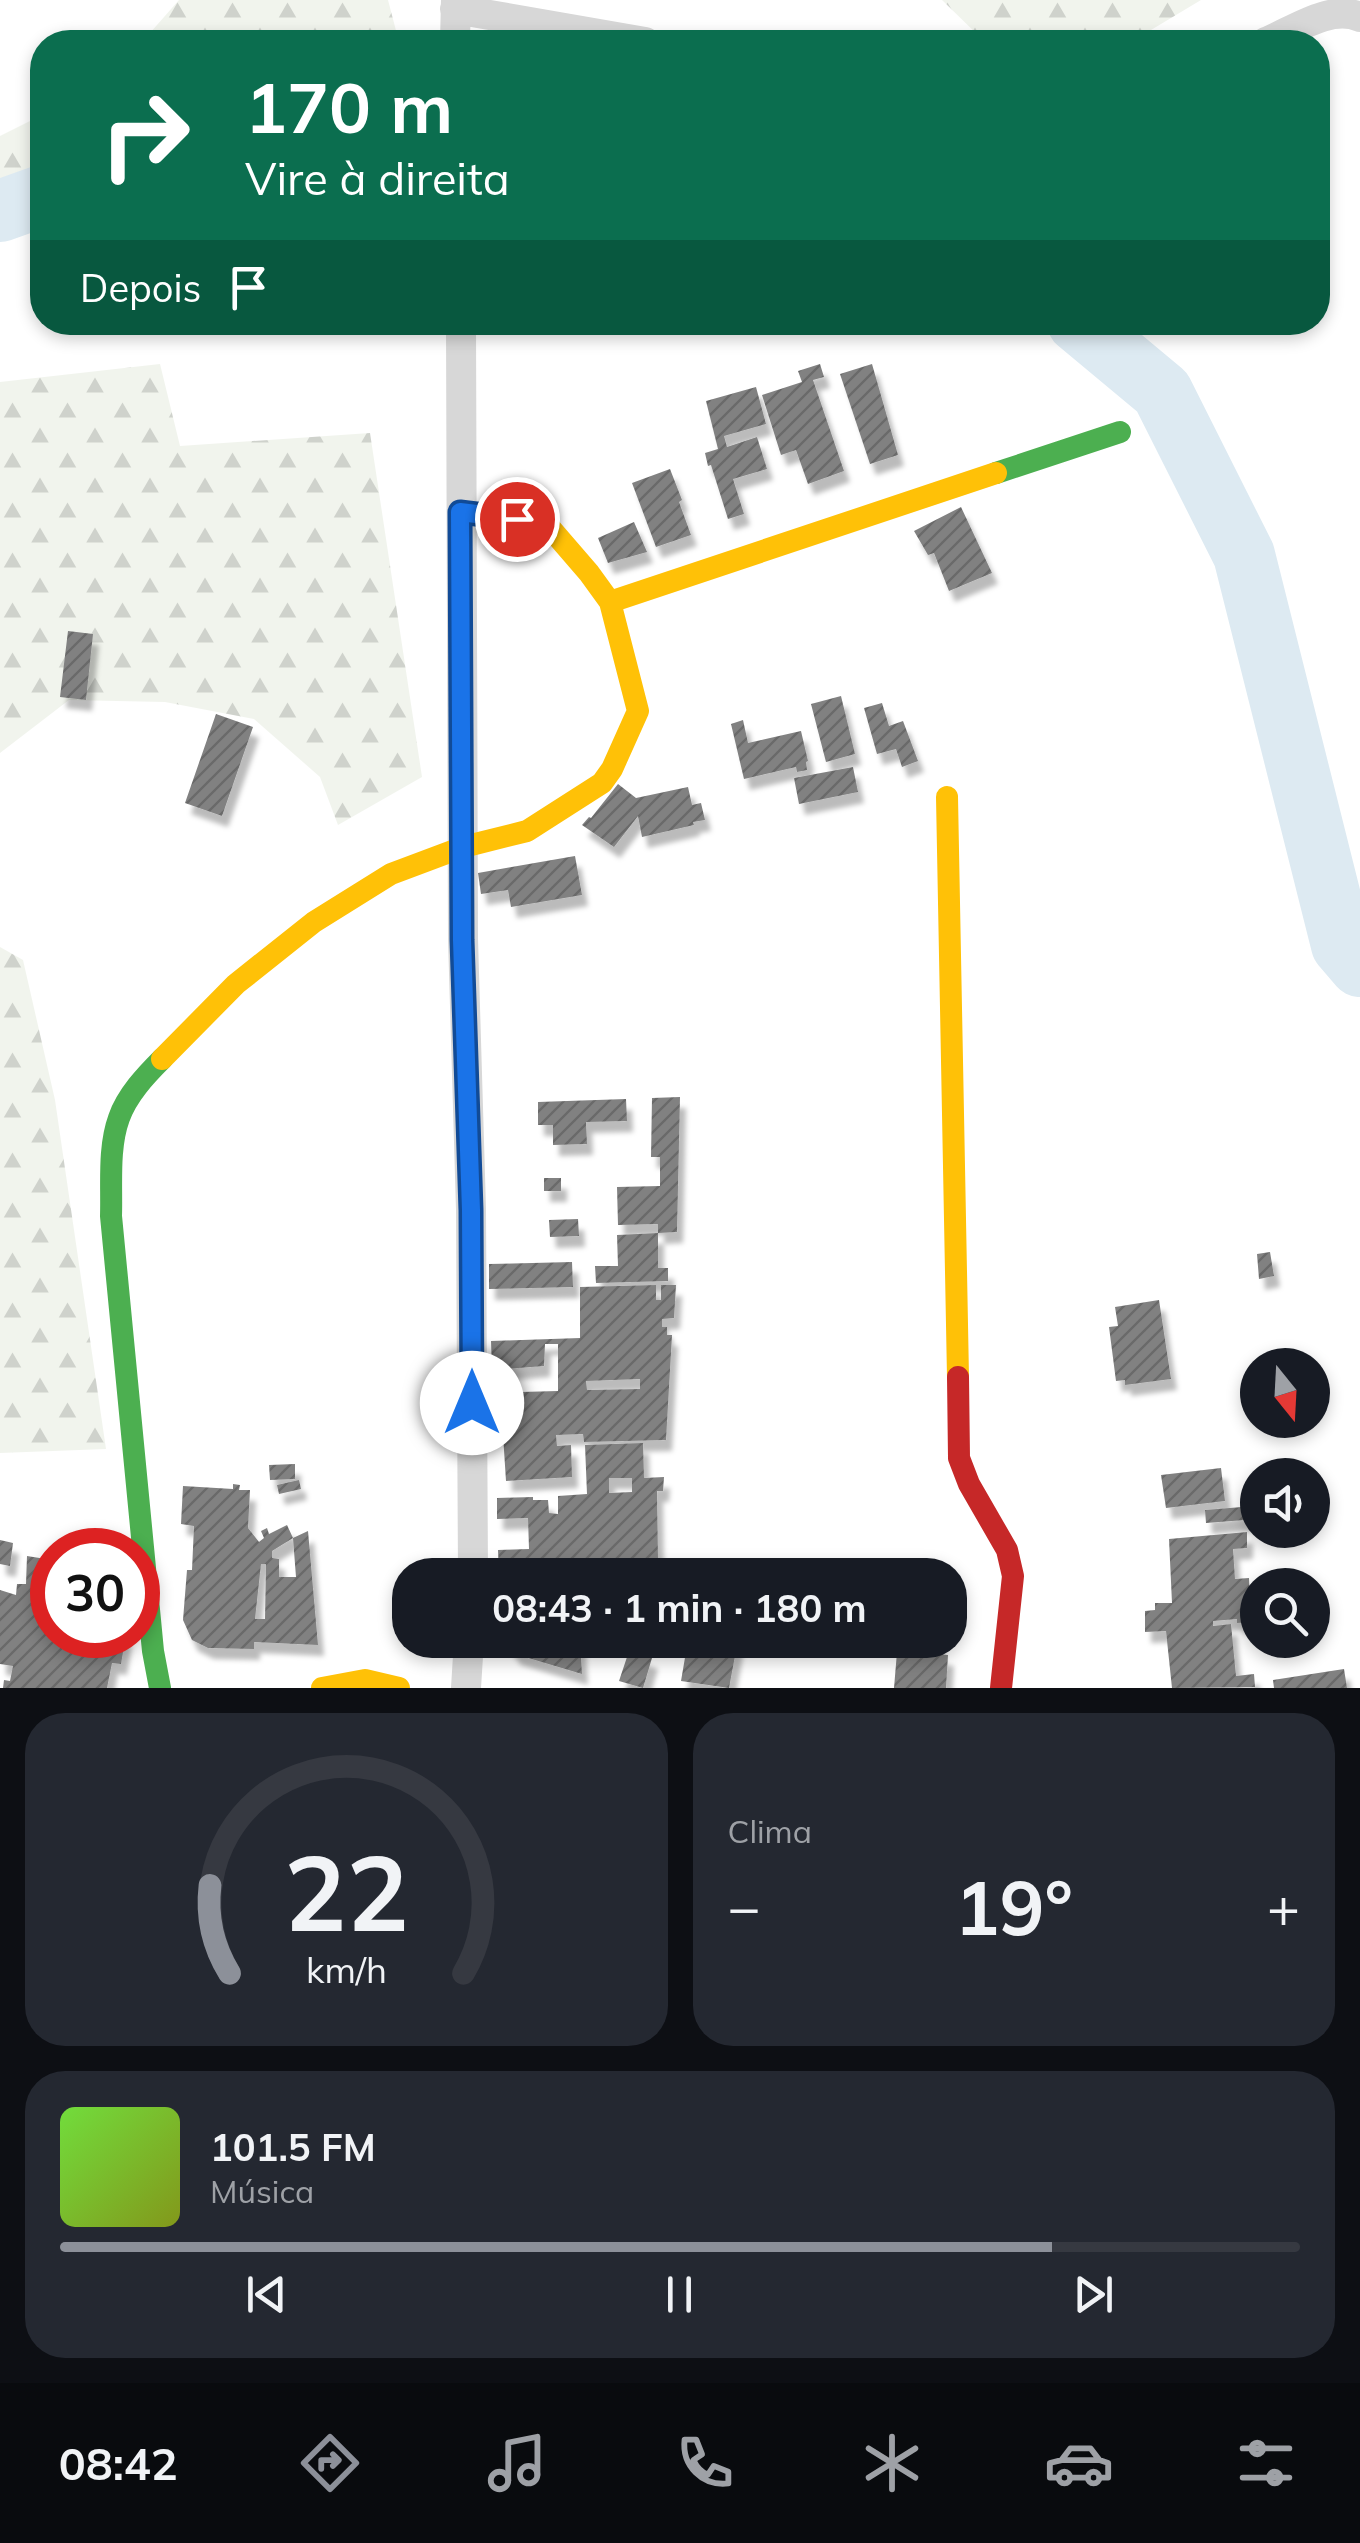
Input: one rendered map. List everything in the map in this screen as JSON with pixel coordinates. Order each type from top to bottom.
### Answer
[{"type":"street","points":[[1292,30],[1333,15],[1360,17]]},
{"type":"street","points":[[455,21],[536,30]]},
{"type":"street","points":[[461,335],[462,940],[471,1210],[472,1558]]},
{"type":"street","points":[[610,602],[1120,432]]},
{"type":"street","points":[[160,1688],[153,1651],[111,1216],[112,1158],[119,1118],[142,1079],[236,984],[314,922],[391,874],[463,848],[527,831],[602,783],[638,711],[610,602],[590,572],[545,522],[460,512]]},
{"type":"street","points":[[947,797],[959,1458],[969,1484],[1007,1550],[1013,1576],[1001,1688]]},
{"type":"street","points":[[466,1688],[468,1658]]},
{"type":"street","points":[[322,1688],[365,1680],[399,1688]]},
{"type":"green space","points":[[179,0],[388,0],[396,30],[153,30]]},
{"type":"green space","points":[[942,0],[1201,0],[1151,30],[973,30]]},
{"type":"green space","points":[[30,121],[30,178],[0,187],[0,136]]},
{"type":"green space","points":[[160,364],[180,446],[370,433],[422,777],[338,825],[320,777],[254,719],[165,702],[69,700],[0,753],[0,382]]},
{"type":"green space","points":[[0,947],[23,960],[55,1100],[106,1449],[0,1453]]},
{"type":"building","points":[[820,364],[824,377],[813,380],[844,471],[808,484],[796,450],[781,455],[762,395],[802,382],[798,371]]},
{"type":"building","points":[[872,364],[898,455],[870,464],[840,374]]},
{"type":"building","points":[[756,387],[766,424],[724,436],[727,447],[757,437],[767,469],[733,479],[744,514],[728,519],[705,453],[718,449],[706,401]]},
{"type":"building","points":[[670,469],[691,535],[656,547],[632,483]]},
{"type":"building","points":[[961,507],[992,573],[949,591],[934,553],[928,555],[914,531]]},
{"type":"building","points":[[634,522],[647,552],[608,563],[598,538]]},
{"type":"building","points":[[68,631],[93,634],[86,700],[60,697]]},
{"type":"building","points":[[841,696],[855,754],[826,762],[811,704]]},
{"type":"building","points":[[882,703],[889,726],[903,721],[918,761],[902,767],[896,749],[877,754],[864,708]]},
{"type":"building","points":[[216,714],[253,727],[222,816],[185,803]]},
{"type":"building","points":[[743,720],[748,743],[801,731],[807,770],[797,772],[796,767],[744,779],[731,724]]},
{"type":"building","points":[[853,767],[858,792],[799,804],[794,778]]},
{"type":"building","points":[[618,784],[636,798],[688,787],[692,805],[701,803],[705,820],[642,837],[638,816],[614,847],[582,825]]},
{"type":"building","points":[[575,856],[582,895],[511,907],[508,890],[481,894],[478,873]]},
{"type":"building","points":[[680,1097],[677,1232],[658,1233],[658,1224],[618,1225],[617,1187],[660,1186],[660,1157],[651,1157],[652,1098]]},
{"type":"building","points":[[626,1099],[627,1121],[586,1122],[587,1144],[553,1145],[553,1125],[538,1125],[538,1102]]},
{"type":"building","points":[[544,1178],[561,1178],[561,1191],[544,1191]]},
{"type":"building","points":[[578,1219],[579,1236],[550,1237],[549,1220]]},
{"type":"building","points":[[658,1233],[658,1268],[668,1268],[668,1281],[596,1283],[595,1266],[618,1266],[617,1235]]},
{"type":"building","points":[[1270,1252],[1274,1276],[1259,1279],[1257,1254]]},
{"type":"building","points":[[572,1262],[573,1287],[489,1289],[489,1264]]},
{"type":"building","points":[[656,1285],[656,1300],[661,1300],[661,1285],[676,1285],[674,1318],[662,1319],[667,1335],[672,1335],[666,1440],[584,1442],[583,1434],[556,1435],[557,1446],[571,1445],[572,1477],[506,1481],[502,1419],[521,1418],[521,1392],[558,1391],[558,1344],[545,1344],[544,1366],[492,1370],[491,1341],[580,1338],[580,1287]],"holes":[[[640,1379],[640,1389],[587,1390],[586,1381]]]},
{"type":"building","points":[[1159,1300],[1171,1379],[1125,1385],[1125,1380],[1116,1381],[1109,1327],[1118,1326],[1115,1307]]},
{"type":"building","points":[[643,1443],[644,1478],[664,1477],[663,1491],[657,1491],[658,1558],[498,1558],[498,1550],[529,1549],[528,1518],[497,1519],[497,1498],[548,1500],[549,1513],[558,1514],[558,1496],[587,1494],[585,1445]],"holes":[[[609,1478],[632,1478],[632,1492],[609,1493]]]},
{"type":"building","points":[[295,1464],[295,1479],[270,1480],[269,1465]]},
{"type":"building","points":[[1221,1468],[1225,1501],[1166,1508],[1161,1475]]},
{"type":"building","points":[[299,1480],[301,1489],[279,1494],[277,1485]]},
{"type":"building","points":[[233,1484],[240,1485],[239,1490],[250,1490],[248,1528],[259,1542],[264,1538],[261,1531],[267,1528],[269,1534],[287,1525],[293,1538],[308,1531],[318,1645],[254,1642],[254,1649],[208,1648],[192,1640],[183,1620],[187,1570],[192,1570],[194,1526],[181,1524],[183,1486],[233,1489]],"holes":[[[293,1538],[296,1577],[279,1577],[279,1559],[272,1558],[272,1551]],[[261,1564],[266,1564],[265,1619],[255,1619]]]},
{"type":"building","points":[[1240,1507],[1240,1520],[1206,1523],[1205,1510]]},
{"type":"building","points":[[1240,1533],[1240,1548],[1247,1548],[1233,1549],[1235,1579],[1240,1579],[1240,1623],[1237,1619],[1213,1621],[1213,1626],[1231,1624],[1236,1676],[1254,1674],[1255,1687],[1172,1688],[1166,1631],[1145,1632],[1145,1611],[1155,1610],[1155,1603],[1172,1603],[1169,1539]]},
{"type":"building","points":[[0,1540],[13,1543],[10,1566],[0,1564]]},
{"type":"building","points":[[27,1556],[30,1658],[122,1658],[121,1664],[112,1663],[107,1688],[3,1688],[4,1680],[10,1681],[13,1666],[0,1664],[0,1590],[16,1595],[17,1584],[26,1584]]},
{"type":"building","points":[[528,1658],[581,1658],[582,1674]]},
{"type":"building","points":[[627,1658],[652,1658],[643,1688],[619,1681]]},
{"type":"building","points":[[685,1658],[735,1658],[729,1688],[681,1681]]},
{"type":"building","points":[[896,1658],[948,1658],[946,1688],[894,1688]]},
{"type":"building","points":[[1344,1669],[1347,1688],[1274,1688],[1273,1680]]},
{"type":"waterway","points":[[0,211],[30,200]]},
{"type":"waterway","points":[[1094,335],[1162,392],[1244,555],[1342,945],[1360,966]]},
{"type":"traffic: fast","points":[[996,473],[1120,432]]},
{"type":"traffic: fast","points":[[160,1688],[153,1651],[111,1216],[111,1179],[113,1142],[122,1110],[137,1086],[162,1059]]},
{"type":"traffic: slow","points":[[610,602],[996,473]]},
{"type":"traffic: slow","points":[[162,1059],[236,984],[314,922],[391,874],[463,847],[527,831],[602,783],[612,769],[638,711],[610,602],[545,522],[460,512]]},
{"type":"traffic: slow","points":[[947,797],[958,1377]]},
{"type":"traffic: slow","points":[[322,1688],[365,1680],[399,1688]]},
{"type":"traffic: jam","points":[[958,1377],[959,1458],[969,1484],[1007,1550],[1013,1576],[1001,1688]]},
{"type":"route","points":[[472,1403],[471,1210],[462,940],[460,512],[517,519]]}]
